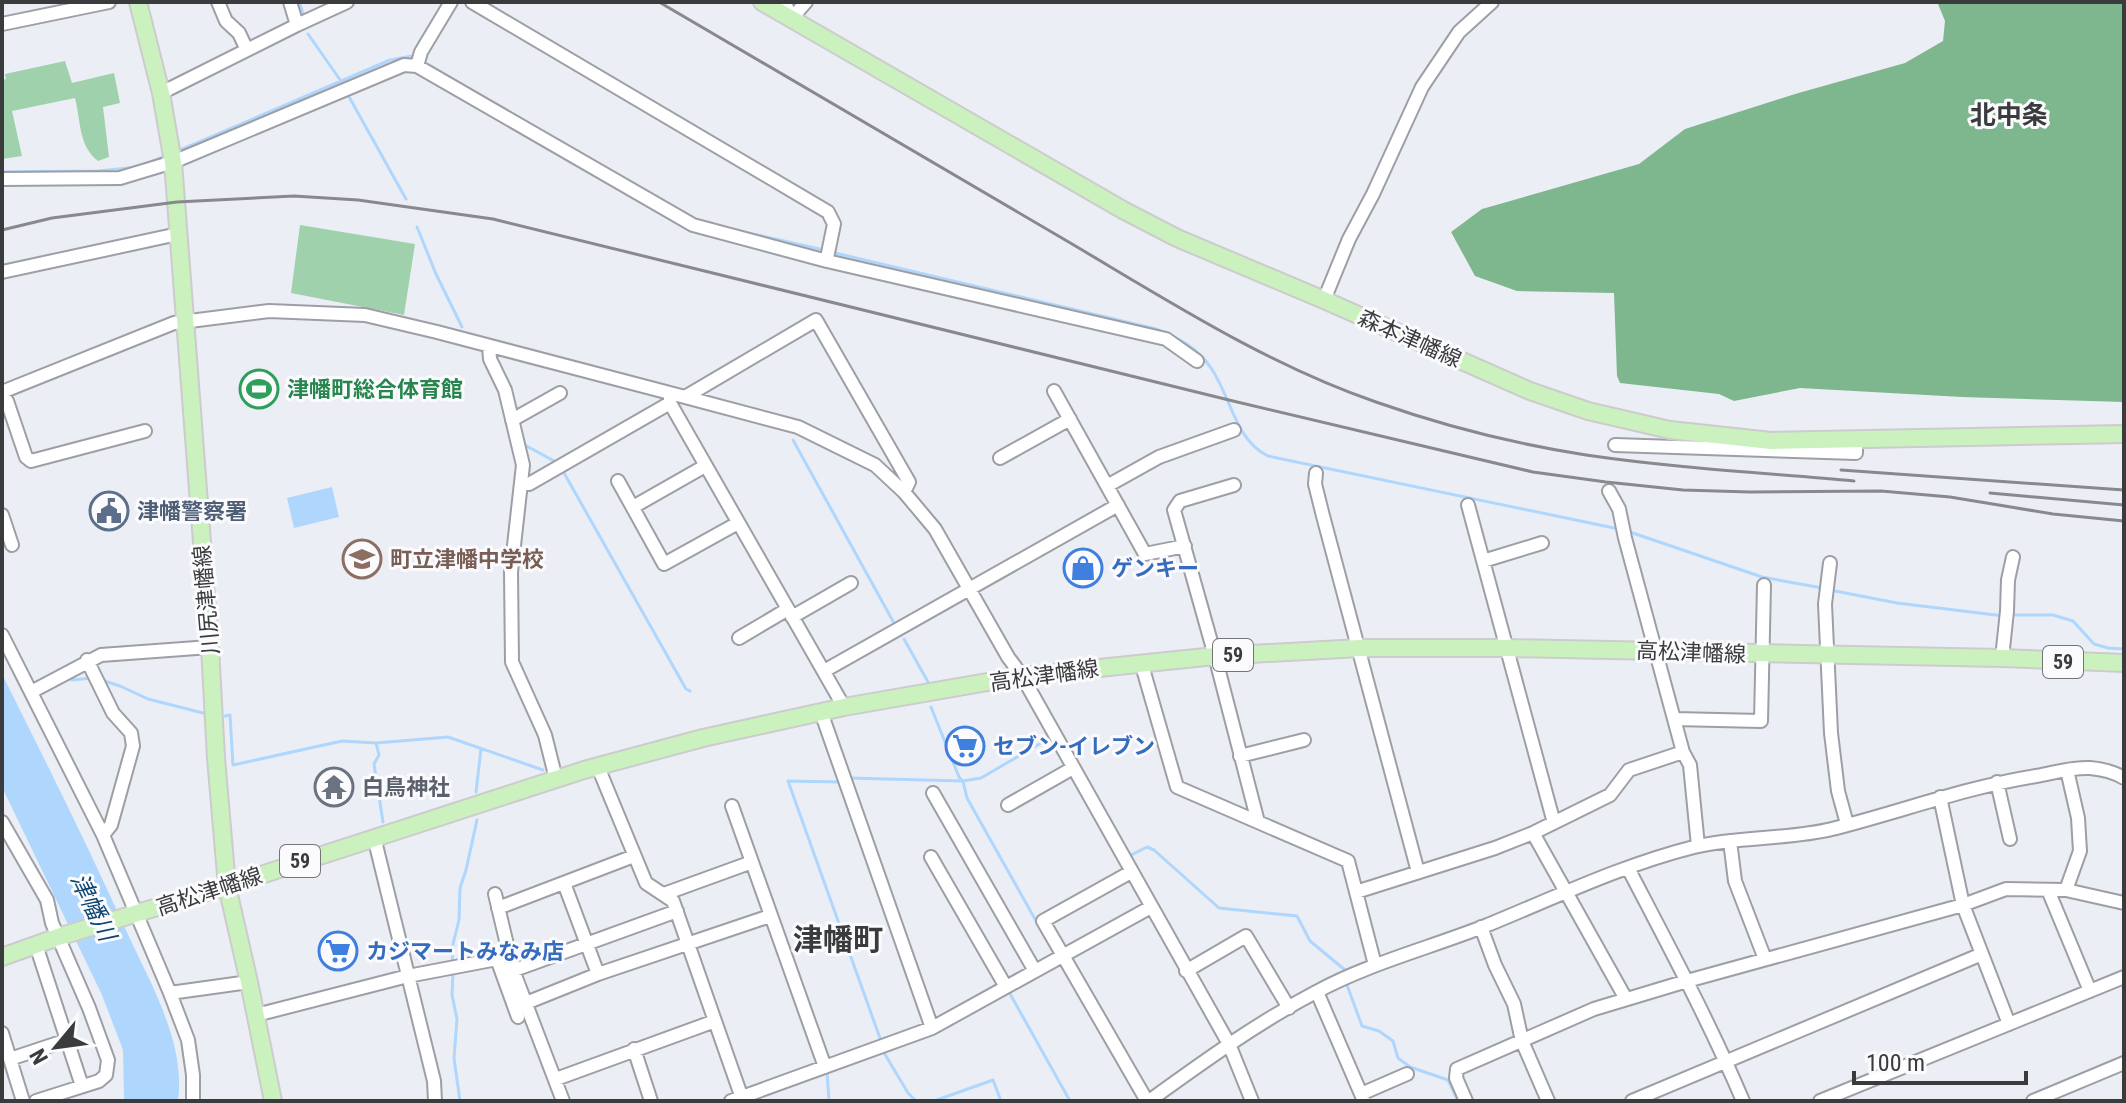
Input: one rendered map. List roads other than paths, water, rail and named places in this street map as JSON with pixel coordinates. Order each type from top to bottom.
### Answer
[{"type":"main road","name":"川尻津幡線","points":[[138,2],[161,93],[172,155],[227,886],[273,1101]]},
{"type":"main road","name":"森本津幡線","points":[[762,2],[1177,238],[1530,391],[1588,411],[1670,430],[1771,441],[2124,434]]},
{"type":"main road","name":"高松津幡線","points":[[2,957],[556,779],[703,738],[844,707],[1022,676],[1141,662],[1360,648],[1506,648],[2124,663]]},
{"type":"street","points":[[2,24],[109,2]]},
{"type":"street","points":[[218,2],[226,21],[239,33],[247,50]]},
{"type":"street","points":[[290,2],[297,25]]},
{"type":"street","points":[[161,93],[347,2]]},
{"type":"street","points":[[2,179],[120,178],[419,60],[451,2]]},
{"type":"street","points":[[472,2],[828,212],[834,224],[829,252]]},
{"type":"street","points":[[785,2],[791,19],[806,2]]},
{"type":"street","points":[[1324,300],[1349,239],[1422,87],[1459,32],[1492,2]]},
{"type":"street","points":[[419,60],[693,225],[827,261],[1166,339],[1197,361]]},
{"type":"street","points":[[2,272],[178,234]]},
{"type":"street","points":[[145,431],[31,461],[26,457],[2,394],[174,323],[269,311],[365,315],[670,398],[685,397],[798,427],[875,465],[904,492],[935,529],[1022,676],[1229,1044],[1252,1101]]},
{"type":"street","points":[[685,397],[816,320],[909,482],[904,492]]},
{"type":"street","points":[[489,347],[490,359],[505,390],[523,465],[511,572],[512,662],[545,735],[556,779]]},
{"type":"street","points":[[1054,391],[1145,554],[1185,546]]},
{"type":"street","points":[[512,420],[560,393]]},
{"type":"street","points":[[670,398],[705,466],[844,707]]},
{"type":"street","points":[[521,484],[529,484],[670,398]]},
{"type":"street","points":[[1000,458],[1070,419]]},
{"type":"street","points":[[1107,486],[1159,457],[1234,430]]},
{"type":"street","points":[[1615,445],[1856,453],[1856,439]]},
{"type":"street","points":[[633,507],[705,466]]},
{"type":"street","points":[[1316,473],[1315,484],[1323,516],[1418,872]]},
{"type":"street","points":[[618,481],[664,564],[738,523]]},
{"type":"street","points":[[1234,485],[1180,501],[1174,510],[1258,822]]},
{"type":"street","points":[[1609,491],[1619,509],[1683,752],[1690,765],[1698,846]]},
{"type":"street","points":[[824,671],[1118,505]]},
{"type":"street","points":[[1468,505],[1554,823]]},
{"type":"street","points":[[2,515],[12,545]]},
{"type":"street","points":[[1483,561],[1542,543]]},
{"type":"street","points":[[2002,658],[2008,580],[2013,557]]},
{"type":"street","points":[[1830,563],[1825,604],[1831,733],[1838,791],[1847,824]]},
{"type":"street","points":[[739,638],[851,583]]},
{"type":"street","points":[[1674,719],[1761,721],[1764,585]]},
{"type":"street","points":[[2,635],[103,835],[132,915],[170,993],[188,1040],[193,1101]]},
{"type":"street","points":[[31,692],[101,655],[210,647]]},
{"type":"street","points":[[87,660],[113,713],[131,733],[133,746],[111,825],[103,835]]},
{"type":"street","points":[[1141,662],[1177,787],[1348,861],[1375,965]]},
{"type":"street","points":[[821,712],[932,1028]]},
{"type":"street","points":[[1240,756],[1304,740]]},
{"type":"street","points":[[1356,892],[1533,833],[1610,795],[1629,770],[1683,752]]},
{"type":"street","points":[[598,767],[646,883],[673,901],[715,1021],[738,1100],[932,1028],[1151,907]]},
{"type":"street","points":[[1008,805],[1073,768]]},
{"type":"street","points":[[1131,872],[1043,921],[1148,1101],[1229,1044],[1317,992],[1375,965],[1662,856],[1730,841],[1830,830],[1997,782],[2067,770],[2088,768],[2108,771],[2124,778]]},
{"type":"street","points":[[2066,890],[2080,851],[2078,818],[2067,770]]},
{"type":"street","points":[[1997,782],[2010,839]]},
{"type":"street","points":[[933,793],[1035,971]]},
{"type":"street","points":[[1940,797],[1963,905],[2009,1024]]},
{"type":"street","points":[[732,806],[825,1067]]},
{"type":"street","points":[[2,822],[47,900],[52,923],[60,936],[108,1060],[106,1075],[99,1081],[36,1101]]},
{"type":"street","points":[[1533,833],[1626,999]]},
{"type":"street","points":[[374,837],[434,1081],[435,1101]]},
{"type":"street","points":[[1730,841],[1735,881],[1765,959]]},
{"type":"street","points":[[498,908],[634,856]]},
{"type":"street","points":[[931,857],[1006,987]]},
{"type":"street","points":[[664,894],[752,862]]},
{"type":"street","points":[[1628,868],[1727,1062],[1743,1101]]},
{"type":"street","points":[[564,883],[598,974]]},
{"type":"street","points":[[1466,1101],[1456,1078],[1457,1069],[1594,1009],[1626,999],[1963,905],[2006,889],[2066,890],[2124,903]]},
{"type":"street","points":[[2048,890],[2090,991]]},
{"type":"street","points":[[495,894],[518,1017]]},
{"type":"street","points":[[508,972],[677,911]]},
{"type":"street","points":[[526,1003],[598,974],[770,916]]},
{"type":"street","points":[[1481,927],[1514,1004],[1522,1041],[1548,1101]]},
{"type":"street","points":[[1186,971],[1246,936],[1289,1008]]},
{"type":"street","points":[[36,945],[82,1086]]},
{"type":"street","points":[[1632,1101],[1982,954]]},
{"type":"street","points":[[256,1015],[408,976],[497,959],[526,1003],[563,1101]]},
{"type":"street","points":[[1820,1101],[2124,977]]},
{"type":"street","points":[[170,993],[249,982]]},
{"type":"street","points":[[1317,992],[1363,1097],[1407,1074]]},
{"type":"street","points":[[556,1079],[715,1021]]},
{"type":"street","points":[[2,1033],[23,1101]]},
{"type":"street","points":[[10,1059],[67,1040]]},
{"type":"street","points":[[634,1049],[651,1101]]},
{"type":"street","points":[[2033,1101],[2124,1063]]},
{"type":"water","points":[[332,487],[339,517],[294,528],[287,498]]},
{"type":"water","name":"津幡川","points":[[2,674],[164,1012],[176,1056],[178,1101],[122,1101],[123,1050],[102,995],[2,787]]},
{"type":"waterway","points":[[299,2],[303,13]]},
{"type":"waterway","points":[[308,34],[343,84]]},
{"type":"waterway","points":[[178,151],[390,60],[415,58]]},
{"type":"waterway","points":[[422,61],[533,126]]},
{"type":"waterway","points":[[348,95],[406,199]]},
{"type":"waterway","points":[[2,172],[98,171],[138,167],[168,155]]},
{"type":"waterway","points":[[718,226],[824,250]]},
{"type":"waterway","points":[[417,227],[462,327]]},
{"type":"waterway","points":[[831,252],[1156,329],[1172,336],[1194,349],[1206,361],[1248,440],[1268,456],[1619,529]]},
{"type":"waterway","points":[[793,440],[894,623]]},
{"type":"waterway","points":[[521,443],[556,462]]},
{"type":"waterway","points":[[564,473],[686,689],[690,691]]},
{"type":"waterway","points":[[1627,531],[1762,577],[1822,588]]},
{"type":"waterway","points":[[1830,590],[1897,603],[2004,616]]},
{"type":"waterway","points":[[2012,615],[2053,615],[2073,621],[2094,644],[2124,649]]},
{"type":"waterway","points":[[904,639],[928,682]]},
{"type":"waterway","points":[[72,680],[92,678]]},
{"type":"waterway","points":[[101,680],[148,699],[207,714]]},
{"type":"waterway","points":[[931,707],[963,781],[967,798],[1040,928]]},
{"type":"waterway","points":[[225,716],[230,715],[233,765],[342,741],[376,743],[379,755],[374,764],[383,822]]},
{"type":"waterway","points":[[376,743],[448,737],[543,770]]},
{"type":"waterway","points":[[848,778],[963,781],[981,778],[1048,739]]},
{"type":"waterway","points":[[476,792],[481,749]]},
{"type":"waterway","points":[[841,782],[788,781],[881,1041]]},
{"type":"waterway","points":[[452,965],[460,888],[477,820]]},
{"type":"waterway","points":[[1129,856],[1147,847],[1154,850],[1219,908],[1297,916],[1310,941],[1345,970]]},
{"type":"waterway","points":[[453,972],[452,995],[457,1019],[454,1058],[460,1101]]},
{"type":"waterway","points":[[1347,985],[1362,1026],[1379,1031],[1393,1041],[1398,1058],[1410,1067],[1448,1080],[1458,1101]]},
{"type":"waterway","points":[[1009,992],[1070,1101]]},
{"type":"waterway","points":[[883,1051],[916,1101]]},
{"type":"waterway","points":[[827,1072],[829,1101]]},
{"type":"waterway","points":[[934,1101],[993,1080],[1001,1101]]},
{"type":"railway","points":[[659,2],[1180,308],[1256,350],[1335,387],[1454,426],[1559,451],[1653,463],[1854,481]]},
{"type":"railway","points":[[2,230],[52,218],[177,202],[294,196],[358,200],[493,219],[1533,472],[1683,490],[1881,491],[1950,497],[2053,514],[2124,521]]},
{"type":"railway","points":[[1841,470],[2124,490]]},
{"type":"railway","points":[[1990,493],[2124,505]]},
{"type":"place","name":"津幡町総合体育館","points":[[259,389]]},
{"type":"place","name":"津幡警察署","points":[[109,511]]},
{"type":"place","name":"町立津幡中学校","points":[[362,559]]},
{"type":"place","name":"ゲンキー","points":[[1083,568]]},
{"type":"place","name":"セブン-イレブン","points":[[965,746]]},
{"type":"place","name":"白鳥神社","points":[[334,787]]},
{"type":"place","name":"カジマートみなみ店","points":[[338,951]]},
{"type":"district","name":"北中条","points":[[2009,115]]},
{"type":"district","name":"津幡町","points":[[838,940]]}]
